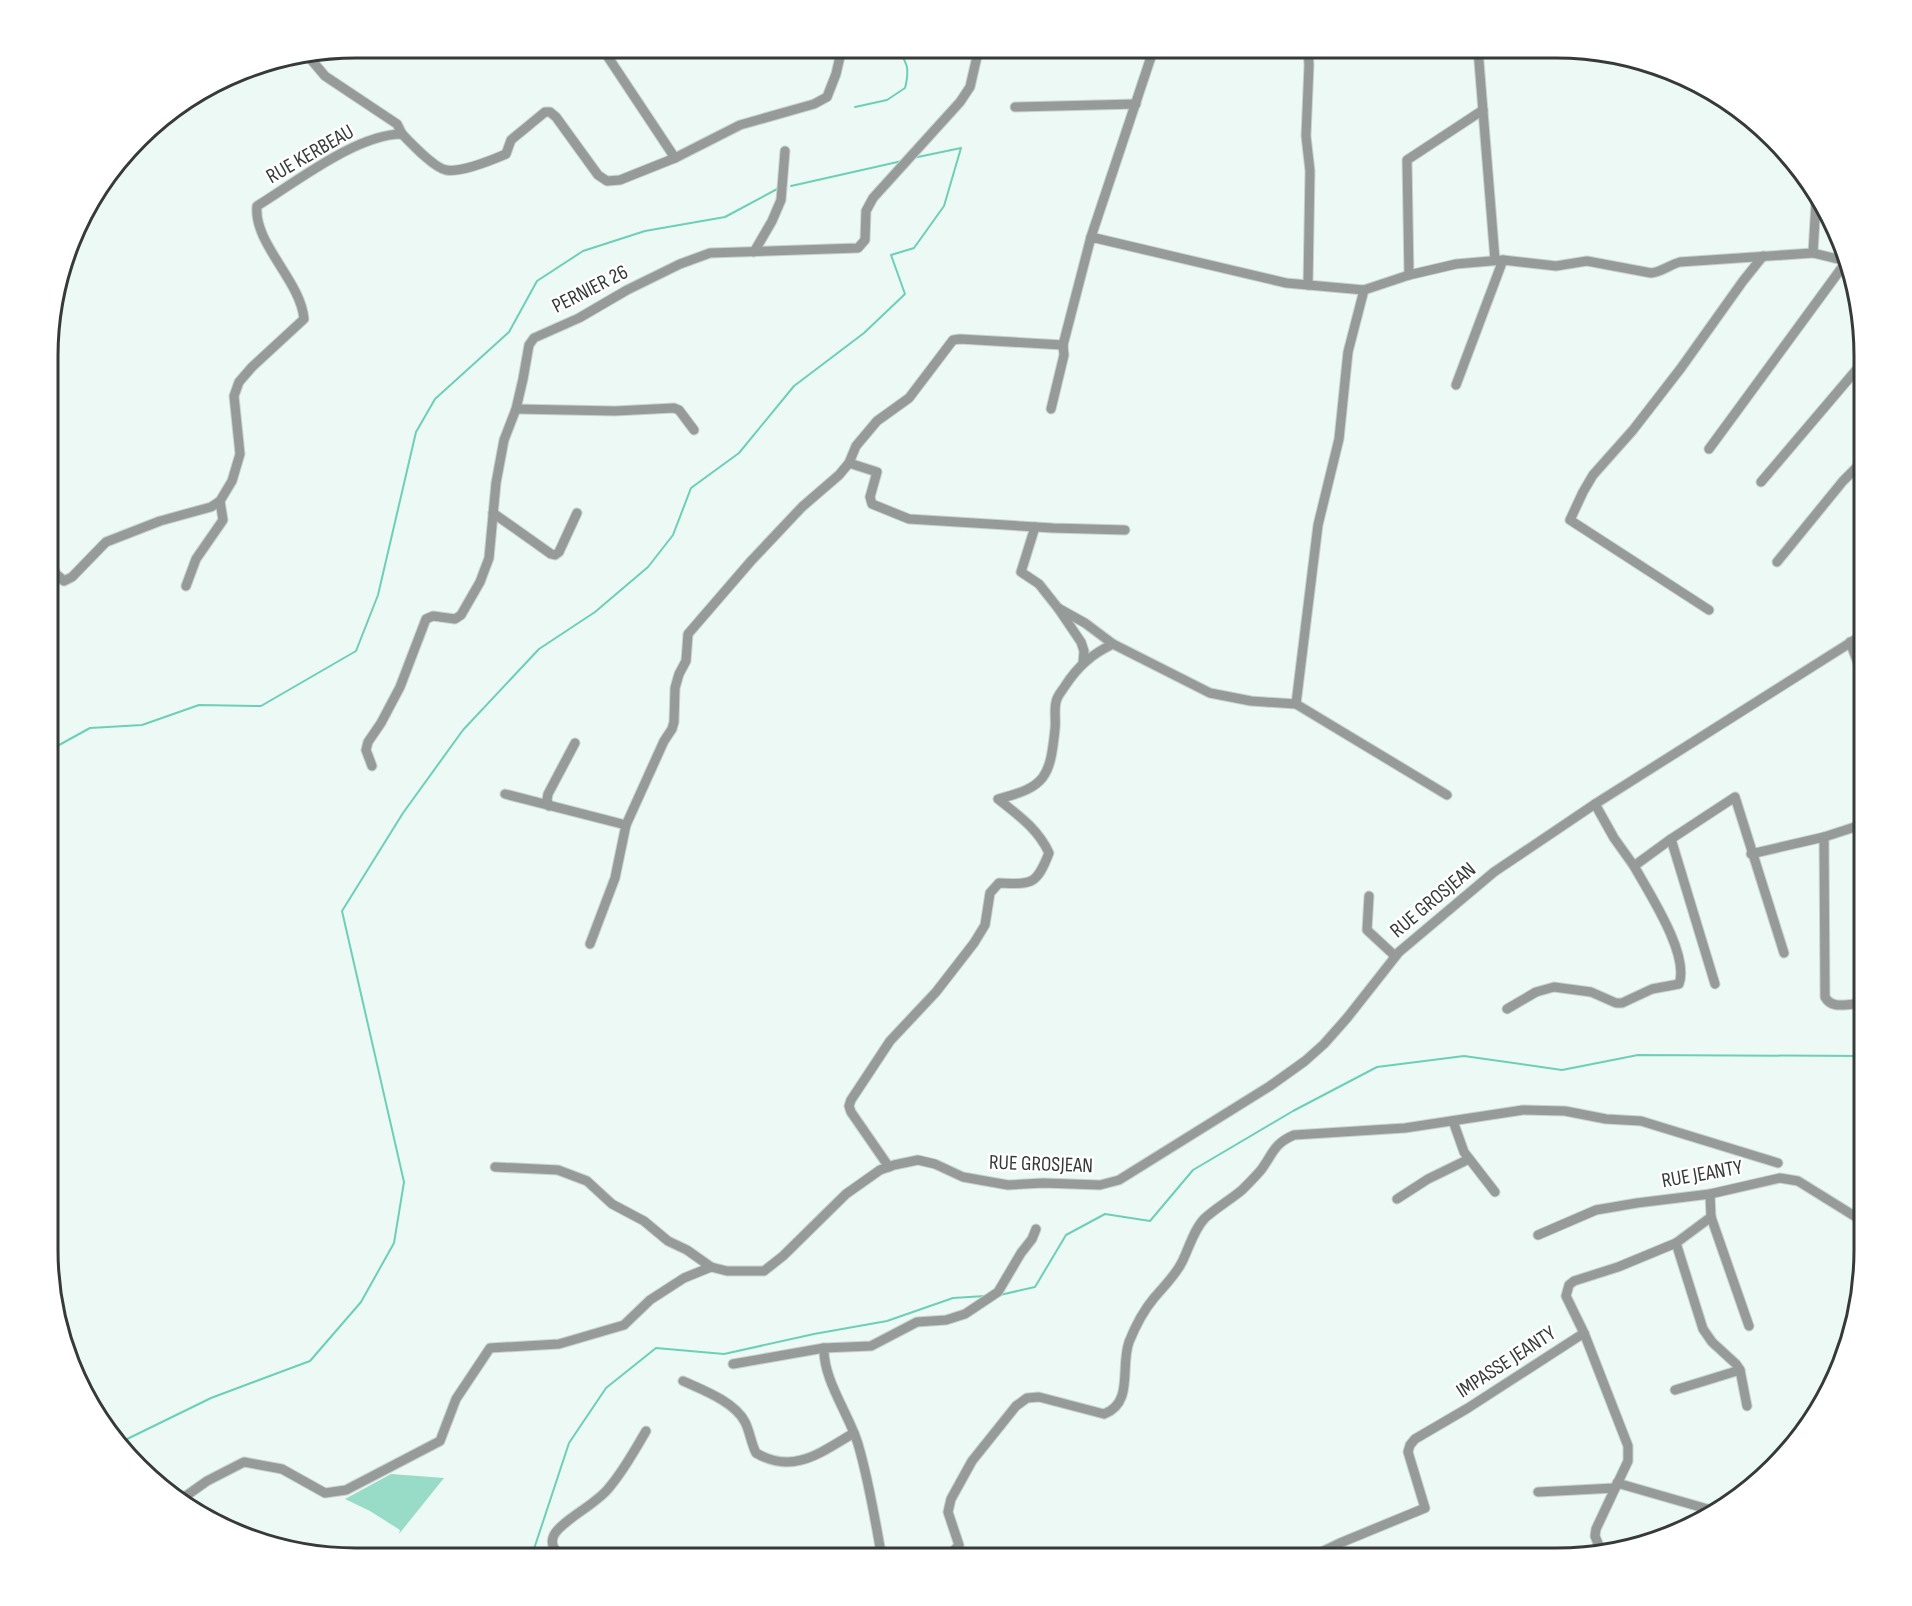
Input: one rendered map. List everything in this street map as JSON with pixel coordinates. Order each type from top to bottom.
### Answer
[{"type":"street","points":[[609,58],[675,158]]},
{"type":"street","points":[[313,62],[325,76],[397,124],[402,134],[439,167],[447,171],[488,162],[506,154],[511,140],[544,112],[550,112],[598,175],[606,181],[620,180],[675,158],[740,125],[814,104],[827,97],[840,58]]},
{"type":"street","name":"PERNIER 26","points":[[372,766],[366,750],[368,742],[400,687],[426,620],[433,616],[456,619],[461,615],[480,582],[489,558],[496,483],[504,440],[516,409],[529,345],[534,338],[579,318],[627,290],[680,264],[710,253],[858,248],[865,240],[866,211],[873,198],[960,102],[970,87],[977,58]]},
{"type":"street","points":[[1051,409],[1064,355],[1063,345],[1091,237],[1151,58]]},
{"type":"street","points":[[1308,285],[1310,171],[1306,136],[1309,58]]},
{"type":"street","points":[[1456,386],[1499,260],[1479,58]]},
{"type":"street","points":[[1016,106],[1136,104]]},
{"type":"street","points":[[1409,275],[1407,160],[1483,110]]},
{"type":"street","name":"RUE KERBEAU","points":[[220,501],[231,481],[240,454],[234,396],[239,382],[304,319],[303,307],[268,245],[256,215],[257,206],[332,158],[387,134],[402,134]]},
{"type":"street","points":[[754,252],[781,200],[785,151]]},
{"type":"street","points":[[1813,254],[1816,210]]},
{"type":"street","points":[[1091,237],[1286,283],[1364,290],[1409,275],[1456,264],[1499,260],[1556,266],[1587,261],[1651,273],[1660,272],[1671,264],[1680,262],[1813,254],[1837,259]]},
{"type":"street","points":[[1709,610],[1570,520],[1593,475],[1633,430],[1682,368],[1763,256]]},
{"type":"street","points":[[1709,448],[1840,269]]},
{"type":"street","points":[[1296,704],[1318,525],[1339,440],[1348,352],[1364,290]]},
{"type":"street","points":[[590,944],[615,878],[626,825],[664,741],[672,729],[675,688],[686,661],[688,634],[751,561],[802,507],[849,464],[856,446],[877,421],[909,398],[953,340],[1063,345]]},
{"type":"street","points":[[1761,482],[1854,373]]},
{"type":"street","points":[[516,409],[615,411],[674,408],[679,410],[694,430]]},
{"type":"street","points":[[849,464],[877,472],[870,497],[872,504],[909,519],[1125,531]]},
{"type":"street","points":[[1777,562],[1854,470]]},
{"type":"street","points":[[58,576],[64,581],[72,577],[106,542],[160,521],[211,507],[220,501],[222,520],[196,560],[186,586]]},
{"type":"street","points":[[493,513],[555,555],[559,552],[577,513]]},
{"type":"street","points":[[1035,527],[1021,572],[1039,584],[1058,608],[1081,642],[1084,651],[1083,663]]},
{"type":"street","points":[[1058,608],[1085,623],[1113,644],[1210,693],[1251,701],[1296,704],[1448,795]]},
{"type":"street","name":"RUE GROSJEAN","points":[[711,1267],[728,1271],[764,1271],[783,1256],[846,1194],[880,1170],[918,1160],[935,1164],[963,1177],[1008,1185],[1043,1183],[1100,1185],[1119,1180],[1270,1086],[1305,1061],[1347,1018],[1395,956],[1494,872],[1595,804],[1854,640]]},
{"type":"street","points":[[1850,642],[1854,653]]},
{"type":"street","points":[[889,1167],[851,1112],[849,1106],[851,1100],[890,1041],[936,992],[974,943],[985,925],[990,893],[994,887],[999,883],[1023,885],[1041,873],[1049,854],[1045,845],[1030,826],[998,799],[1020,793],[1039,783],[1048,770],[1055,729],[1056,700],[1083,663],[1096,652],[1113,644]]},
{"type":"street","points":[[549,806],[548,794],[575,743]]},
{"type":"street","points":[[505,794],[626,825]]},
{"type":"street","points":[[1634,866],[1735,797],[1751,854],[1784,953]]},
{"type":"street","points":[[1507,1009],[1536,992],[1554,987],[1592,992],[1616,1003],[1622,1003],[1652,989],[1679,984],[1680,969],[1675,941],[1634,866],[1614,838],[1595,804]]},
{"type":"street","points":[[1751,854],[1824,837],[1854,827]]},
{"type":"street","points":[[1824,837],[1825,998],[1835,1005],[1854,1004]]},
{"type":"street","points":[[1671,839],[1715,984]]},
{"type":"street","points":[[1368,896],[1367,930],[1395,956]]},
{"type":"street","points":[[956,1548],[959,1545],[948,1512],[951,1499],[972,1461],[1016,1406],[1027,1398],[1039,1397],[1104,1414],[1115,1410],[1122,1401],[1129,1343],[1141,1319],[1154,1298],[1181,1266],[1197,1229],[1205,1218],[1241,1191],[1262,1169],[1272,1150],[1282,1140],[1294,1135],[1405,1128],[1523,1110],[1565,1111],[1606,1119],[1641,1121],[1778,1163]]},
{"type":"street","points":[[1454,1121],[1459,1140],[1468,1159],[1495,1192]]},
{"type":"street","points":[[1397,1199],[1435,1175],[1468,1159]]},
{"type":"street","points":[[495,1167],[558,1170],[587,1181],[612,1204],[644,1221],[668,1241],[687,1250],[711,1267]]},
{"type":"street","name":"RUE JEANTY","points":[[1538,1235],[1596,1210],[1710,1194],[1787,1178],[1798,1181],[1854,1216]]},
{"type":"street","points":[[1710,1194],[1711,1217],[1749,1326]]},
{"type":"street","name":"IMPASSE JEANTY","points":[[1330,1548],[1425,1508],[1408,1452],[1415,1439],[1468,1408],[1584,1333],[1566,1296],[1569,1284],[1676,1243],[1711,1217]]},
{"type":"street","points":[[733,1364],[824,1348],[871,1346],[918,1322],[946,1320],[965,1314],[998,1292],[1036,1229]]},
{"type":"street","points":[[1676,1243],[1703,1329],[1712,1342],[1732,1359],[1740,1370],[1747,1406]]},
{"type":"street","points":[[188,1495],[207,1481],[244,1462],[282,1469],[325,1493],[346,1490],[440,1441],[456,1399],[490,1348],[559,1344],[624,1325],[650,1300],[684,1278],[711,1267]]},
{"type":"street","points":[[1584,1333],[1628,1446],[1628,1461],[1596,1529],[1595,1536],[1598,1544]]},
{"type":"street","points":[[824,1348],[828,1373],[858,1443],[880,1548]]},
{"type":"street","points":[[1675,1390],[1740,1370]]},
{"type":"street","points":[[683,1381],[715,1396],[739,1415],[745,1421],[756,1453],[764,1458],[786,1463],[799,1462],[815,1456],[854,1434]]},
{"type":"street","points":[[554,1548],[552,1541],[555,1533],[564,1523],[589,1508],[608,1490],[646,1431]]},
{"type":"street","points":[[1538,1492],[1616,1486],[1704,1508]]},
{"type":"green space","points":[[391,1474],[444,1478],[399,1534],[400,1530],[370,1511],[345,1499]]},
{"type":"waterway","points":[[855,107],[887,100],[905,88],[907,67],[904,58]]},
{"type":"waterway","points":[[127,1439],[211,1398],[310,1361],[361,1302],[394,1243],[404,1182],[342,911],[403,813],[463,730],[539,649],[595,612],[648,567],[673,535],[691,488],[739,453],[794,386],[864,333],[905,294],[891,255],[914,248],[944,206],[961,148],[913,158]]},
{"type":"waterway","points":[[791,186],[902,161]]},
{"type":"waterway","points":[[58,746],[90,728],[142,725],[199,705],[261,706],[356,651],[378,595],[416,432],[435,399],[509,332],[537,281],[583,251],[645,231],[725,217],[779,188]]},
{"type":"waterway","points":[[1000,1295],[1035,1287],[1066,1235],[1105,1214],[1150,1221],[1193,1170],[1293,1111],[1377,1067],[1464,1056],[1562,1070],[1638,1055],[1854,1056]]},
{"type":"waterway","points":[[534,1548],[569,1443],[606,1388],[656,1348],[724,1354],[887,1321],[953,1298],[985,1296]]}]
